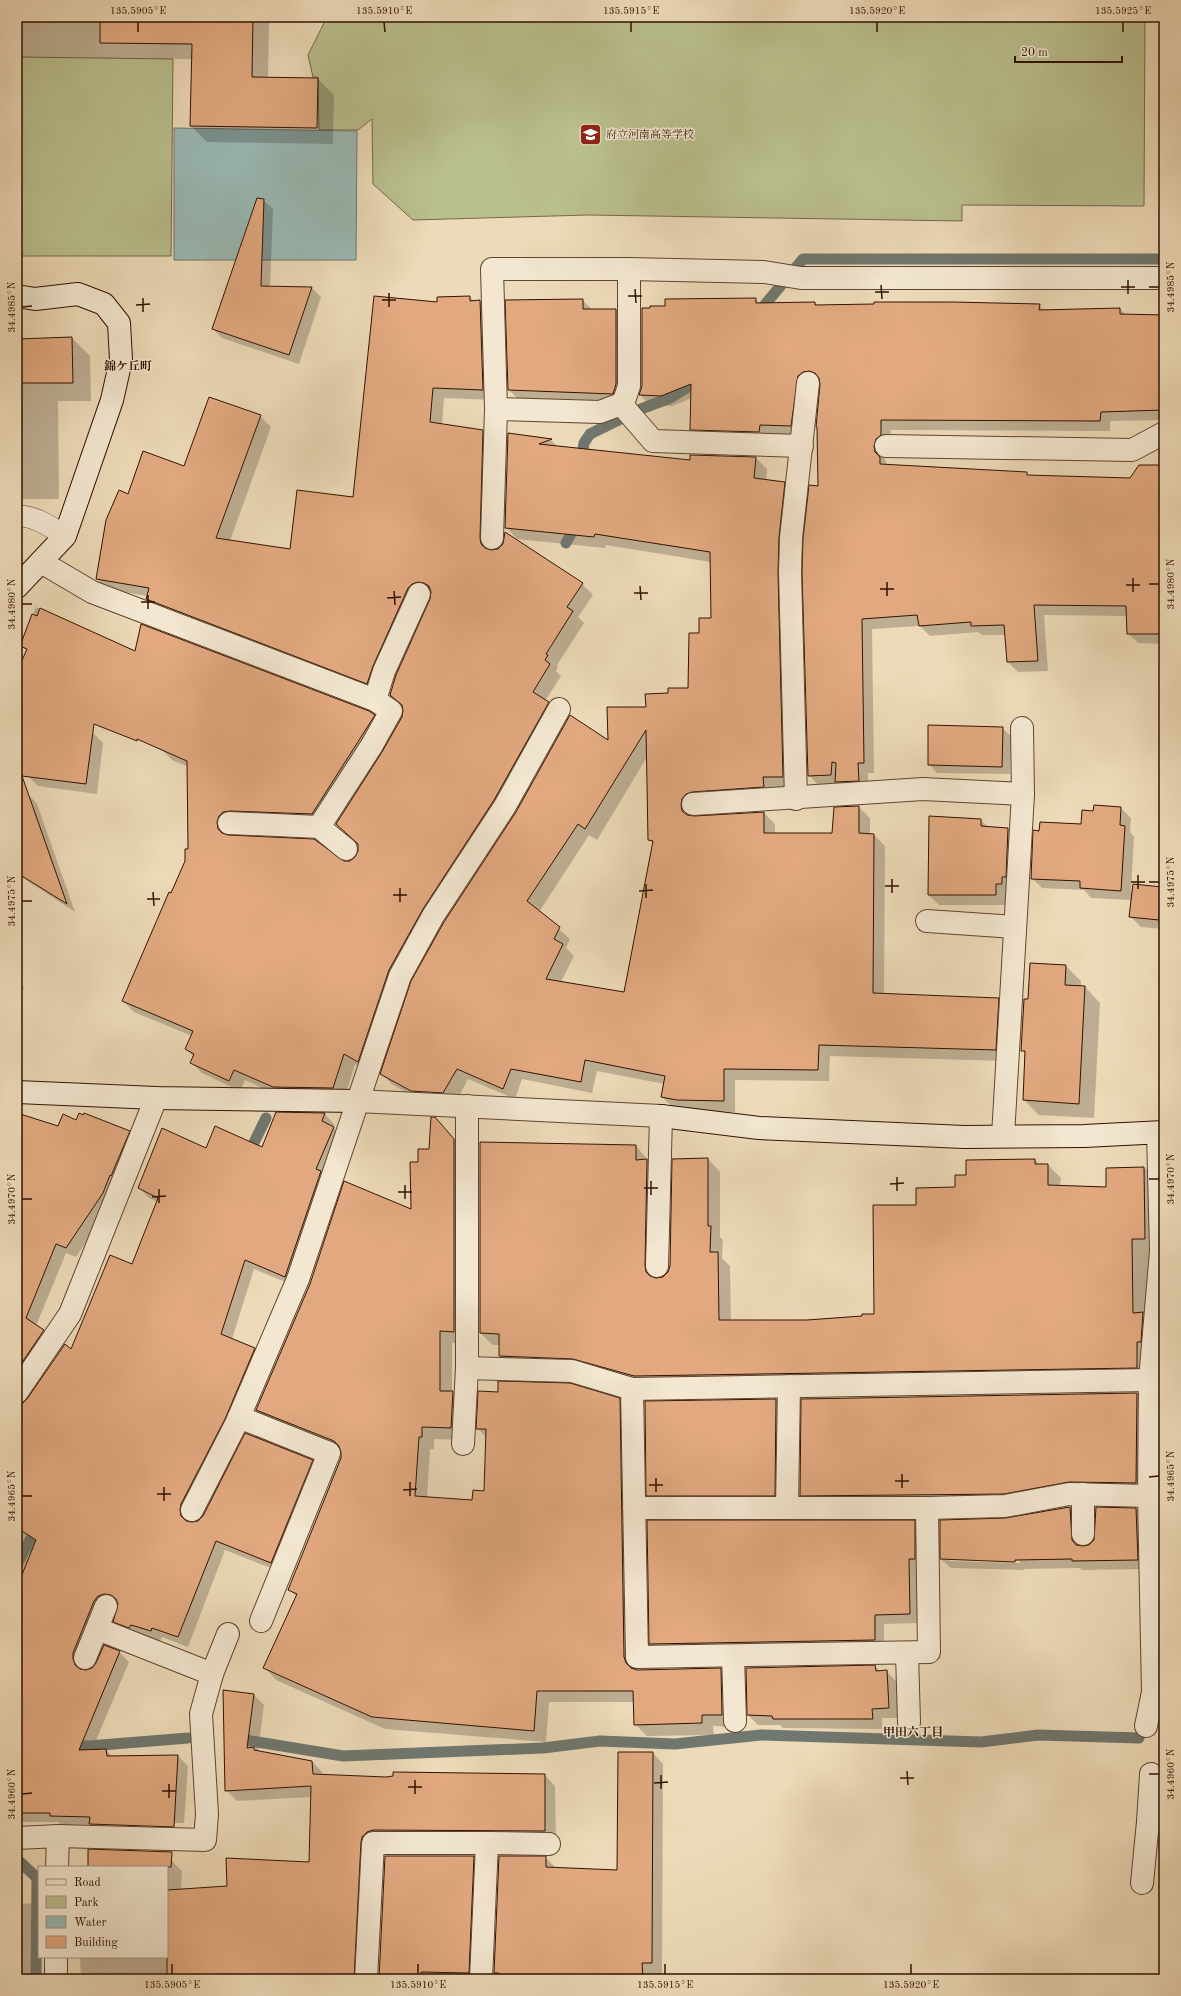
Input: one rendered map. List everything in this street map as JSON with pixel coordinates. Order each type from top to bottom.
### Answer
[{"type":"street","points":[[492,538],[496,409],[492,269],[629,269],[764,272],[792,277],[1164,278]]},
{"type":"street","points":[[629,269],[629,386],[625,398],[627,411],[653,441],[802,446]]},
{"type":"street","points":[[17,296],[35,299],[78,294],[104,304],[119,323],[121,360],[112,400],[65,536],[17,587]]},
{"type":"street","points":[[796,799],[790,572],[791,538],[808,383]]},
{"type":"street","points":[[496,409],[600,412],[627,411]]},
{"type":"street","points":[[886,446],[1132,450],[1164,433]]},
{"type":"street","points":[[41,562],[92,592],[375,700],[391,711],[372,745],[319,827]]},
{"type":"street","points":[[375,700],[384,671],[418,594]]},
{"type":"street","points":[[192,1510],[239,1417],[298,1279],[400,976],[432,916],[505,806],[559,709]]},
{"type":"street","points":[[1003,1136],[1023,794],[1022,728]]},
{"type":"street","points":[[693,804],[796,799],[923,789],[1023,794]]},
{"type":"street","points":[[229,823],[319,827],[346,849]]},
{"type":"street","points":[[926,921],[1015,928]]},
{"type":"street","points":[[17,1092],[156,1098],[357,1101],[467,1106],[660,1116],[759,1128],[964,1137],[1161,1132],[1161,1251],[1150,1380],[1149,1496],[1153,1692],[1146,1726]]},
{"type":"street","points":[[17,1392],[70,1314],[156,1098]]},
{"type":"street","points":[[463,1444],[468,1368],[467,1106]]},
{"type":"street","points":[[657,1266],[660,1116]]},
{"type":"street","points":[[468,1368],[572,1371],[632,1389],[1150,1380]]},
{"type":"street","points":[[787,1508],[789,1386]]},
{"type":"street","points":[[632,1389],[636,1657],[929,1652],[927,1508]]},
{"type":"street","points":[[239,1417],[329,1453],[261,1621]]},
{"type":"street","points":[[634,1508],[927,1508],[1005,1506],[1069,1494],[1149,1496]]},
{"type":"street","points":[[1083,1494],[1083,1534]]},
{"type":"street","points":[[86,1658],[106,1606]]},
{"type":"street","points":[[98,1629],[212,1674]]},
{"type":"street","points":[[17,1838],[58,1836],[205,1840],[207,1814],[201,1714],[212,1674],[228,1634]]},
{"type":"street","points":[[907,1653],[910,1722]]},
{"type":"street","points":[[734,1656],[735,1721]]},
{"type":"street","points":[[1142,1883],[1156,1822],[1151,1774]]},
{"type":"street","points":[[57,1866],[58,1836]]},
{"type":"street","points":[[366,1979],[373,1843],[549,1844]]},
{"type":"street","points":[[481,1979],[487,1843]]},
{"type":"street","points":[[56,1958],[56,1979]]},
{"type":"lane","points":[[17,516],[23,515],[48,524],[65,536]]},
{"type":"green space","points":[[327,17],[1145,17],[1144,206],[962,205],[962,221],[588,215],[413,220],[373,184],[372,119],[358,130],[319,130],[318,77],[313,77],[308,55]]},
{"type":"green space","points":[[17,57],[173,59],[171,256],[17,256]]},
{"type":"water","points":[[174,128],[357,131],[356,260],[174,260]]},
{"type":"building","points":[[100,17],[253,17],[252,77],[318,78],[317,128],[190,126],[192,44],[100,43]]},
{"type":"building","points":[[257,198],[264,199],[261,286],[312,287],[289,355],[212,329]]},
{"type":"building","points":[[374,296],[437,302],[437,297],[470,296],[470,301],[480,300],[483,390],[433,388],[430,422],[483,430],[481,544],[485,548],[491,550],[498,549],[503,544],[505,532],[583,583],[567,607],[573,611],[546,654],[548,655],[545,660],[550,664],[533,692],[549,702],[494,800],[423,909],[389,970],[358,1062],[344,1054],[333,1088],[273,1087],[234,1070],[229,1081],[190,1063],[194,1054],[185,1049],[193,1031],[122,1001],[169,892],[171,893],[185,861],[185,849],[188,849],[187,761],[137,739],[137,741],[94,724],[86,784],[22,776],[67,904],[17,873],[17,776],[19,775],[17,775],[17,672],[27,649],[20,646],[32,614],[37,616],[40,608],[135,651],[141,624],[369,711],[375,715],[312,814],[230,811],[223,812],[219,816],[217,822],[218,829],[222,833],[228,835],[314,839],[344,861],[350,861],[355,857],[358,851],[358,844],[336,824],[382,752],[402,717],[402,705],[390,695],[396,675],[430,599],[431,592],[429,586],[418,582],[412,584],[408,588],[373,666],[367,684],[146,599],[149,588],[96,579],[106,520],[119,490],[128,494],[143,451],[184,466],[209,397],[261,415],[216,538],[290,549],[297,490],[353,497]]},
{"type":"building","points":[[756,298],[756,303],[815,302],[815,305],[874,304],[874,302],[1040,304],[1039,310],[1120,308],[1120,314],[1164,315],[1164,410],[1101,412],[1100,421],[881,420],[881,435],[876,439],[874,446],[875,452],[880,457],[880,464],[1027,472],[1027,475],[1130,478],[1139,465],[1164,465],[1164,634],[1127,634],[1126,606],[1034,605],[1038,661],[1007,662],[1004,625],[971,626],[971,622],[919,626],[917,615],[862,619],[864,763],[858,763],[859,781],[835,782],[836,763],[832,762],[831,775],[808,776],[802,572],[803,539],[809,485],[818,486],[816,427],[820,384],[819,378],[815,373],[809,371],[803,372],[798,376],[791,426],[760,425],[759,432],[690,430],[691,384],[661,396],[639,395],[642,386],[642,308],[650,308],[650,306],[665,306],[665,299]]},
{"type":"building","points":[[583,299],[583,309],[616,309],[616,384],[613,394],[508,390],[505,300]]},
{"type":"building","points":[[72,337],[73,383],[17,383],[17,339]]},
{"type":"building","points":[[508,433],[552,439],[539,444],[690,460],[690,455],[756,457],[754,478],[785,482],[779,537],[778,572],[783,777],[763,777],[764,787],[692,792],[686,794],[682,799],[682,811],[687,815],[694,816],[764,812],[764,833],[832,833],[834,807],[859,806],[859,833],[874,834],[873,993],[999,998],[996,1050],[819,1045],[818,1070],[724,1069],[724,1101],[677,1100],[661,1097],[665,1076],[585,1060],[581,1082],[511,1069],[503,1089],[457,1069],[443,1093],[411,1091],[380,1074],[411,981],[444,922],[516,812],[570,715],[608,740],[607,707],[646,707],[645,694],[668,693],[668,688],[688,688],[689,633],[699,633],[699,618],[711,618],[710,552],[595,534],[594,537],[505,528]],"holes":[[[646,730],[648,840],[653,841],[624,992],[546,979],[563,944],[554,939],[560,927],[527,901],[578,824],[585,829]]]},
{"type":"building","points":[[928,725],[1003,727],[1002,767],[928,765]]},
{"type":"building","points":[[1094,805],[1121,807],[1120,825],[1125,826],[1121,891],[1080,888],[1080,881],[1031,879],[1033,830],[1039,831],[1040,822],[1081,824],[1082,810],[1093,811]]},
{"type":"building","points":[[929,816],[981,819],[981,826],[1008,828],[1006,877],[1002,877],[1002,884],[996,884],[996,895],[928,895]]},
{"type":"building","points":[[1133,884],[1162,887],[1159,920],[1129,917]]},
{"type":"building","points":[[1030,963],[1066,965],[1065,985],[1085,986],[1079,1104],[1023,1100],[1025,1051],[1021,1051],[1024,999],[1028,999]]},
{"type":"building","points":[[276,1112],[325,1113],[322,1121],[334,1127],[316,1169],[321,1171],[285,1277],[245,1260],[221,1334],[255,1348],[225,1419],[181,1504],[181,1516],[186,1521],[192,1522],[198,1521],[203,1516],[245,1433],[313,1460],[271,1563],[216,1541],[178,1637],[152,1628],[151,1631],[131,1625],[129,1628],[113,1622],[118,1604],[116,1599],[111,1595],[104,1594],[98,1596],[94,1601],[73,1653],[75,1665],[80,1669],[86,1670],[92,1668],[96,1663],[104,1645],[120,1651],[79,1750],[106,1749],[107,1756],[178,1755],[174,1827],[89,1824],[90,1817],[50,1816],[50,1813],[17,1813],[17,1587],[36,1540],[17,1528],[17,1404],[23,1403],[27,1399],[65,1344],[71,1349],[110,1255],[132,1264],[158,1198],[138,1188],[162,1128],[206,1148],[215,1126],[262,1147]]},
{"type":"building","points":[[17,1113],[58,1126],[63,1114],[76,1120],[79,1113],[83,1115],[84,1113],[130,1131],[103,1193],[66,1248],[56,1244],[26,1318],[44,1330],[17,1370]]},
{"type":"building","points":[[431,1117],[435,1117],[454,1139],[454,1332],[440,1331],[440,1391],[453,1391],[451,1428],[422,1427],[422,1437],[419,1437],[415,1496],[472,1500],[473,1490],[484,1491],[486,1429],[476,1429],[478,1391],[498,1392],[498,1381],[570,1383],[620,1398],[624,1657],[626,1663],[631,1668],[637,1670],[721,1668],[722,1715],[702,1715],[702,1723],[634,1725],[633,1691],[537,1691],[534,1731],[372,1717],[263,1668],[297,1594],[288,1590],[341,1458],[341,1452],[339,1446],[334,1441],[256,1410],[310,1284],[344,1181],[411,1209],[410,1162],[418,1162],[418,1149],[429,1149]]},
{"type":"building","points":[[480,1142],[636,1145],[636,1160],[647,1159],[645,1266],[646,1272],[650,1276],[656,1278],[663,1277],[668,1272],[670,1266],[672,1159],[708,1158],[708,1226],[711,1226],[710,1252],[718,1252],[719,1320],[807,1320],[874,1314],[873,1205],[916,1205],[916,1188],[955,1187],[955,1175],[966,1175],[966,1160],[1035,1159],[1035,1164],[1048,1164],[1048,1185],[1106,1187],[1106,1168],[1144,1167],[1145,1239],[1132,1239],[1133,1313],[1143,1312],[1141,1342],[1137,1342],[1137,1368],[634,1376],[573,1359],[499,1356],[499,1334],[480,1333]]},
{"type":"building","points":[[1137,1393],[1136,1483],[1069,1482],[1004,1494],[800,1496],[801,1399]]},
{"type":"building","points":[[776,1399],[775,1496],[646,1496],[645,1401]]},
{"type":"building","points":[[1070,1507],[1072,1540],[1076,1545],[1083,1546],[1089,1545],[1094,1540],[1096,1507],[1136,1508],[1138,1560],[1072,1561],[1072,1559],[1015,1560],[1015,1562],[940,1559],[940,1520],[1005,1518]]},
{"type":"building","points":[[647,1520],[915,1520],[915,1559],[909,1559],[910,1614],[875,1615],[875,1640],[649,1644]]},
{"type":"building","points":[[875,1665],[876,1671],[887,1670],[889,1708],[872,1709],[873,1719],[773,1719],[772,1716],[747,1715],[746,1668]]},
{"type":"building","points":[[223,1690],[254,1694],[247,1748],[254,1747],[254,1750],[312,1761],[313,1774],[386,1777],[393,1776],[393,1772],[545,1774],[545,1831],[373,1830],[367,1832],[362,1837],[361,1842],[354,1979],[167,1979],[168,1890],[227,1886],[226,1858],[309,1862],[311,1786],[225,1791]]},
{"type":"building","points":[[618,1752],[653,1752],[652,1963],[642,1963],[643,1979],[499,1979],[499,1973],[494,1973],[499,1856],[546,1856],[546,1867],[617,1870]]},
{"type":"building","points":[[88,1849],[172,1852],[171,1867],[88,1866]]},
{"type":"building","points":[[385,1856],[474,1856],[469,1973],[421,1972],[421,1979],[379,1979]]},
{"type":"waterway","points":[[758,313],[803,259],[1164,259]]},
{"type":"waterway","points":[[581,462],[584,443],[590,434],[641,409],[670,398],[702,377]]},
{"type":"waterway","points":[[566,543],[573,530],[574,521]]},
{"type":"waterway","points":[[247,1157],[266,1118]]},
{"type":"waterway","points":[[17,1564],[39,1524]]},
{"type":"waterway","points":[[233,1738],[343,1756],[543,1748],[600,1741],[675,1744],[761,1735],[981,1742],[1038,1735],[1139,1738]]},
{"type":"waterway","points":[[66,1745],[89,1746],[188,1738]]},
{"type":"waterway","points":[[17,1859],[37,1878],[36,1979]]},
{"type":"place","name":"府立河南高等学校","points":[[590,134]]},
{"type":"district","name":"錦ケ丘町","points":[[128,366]]},
{"type":"district","name":"甲田六丁目","points":[[913,1732]]}]
